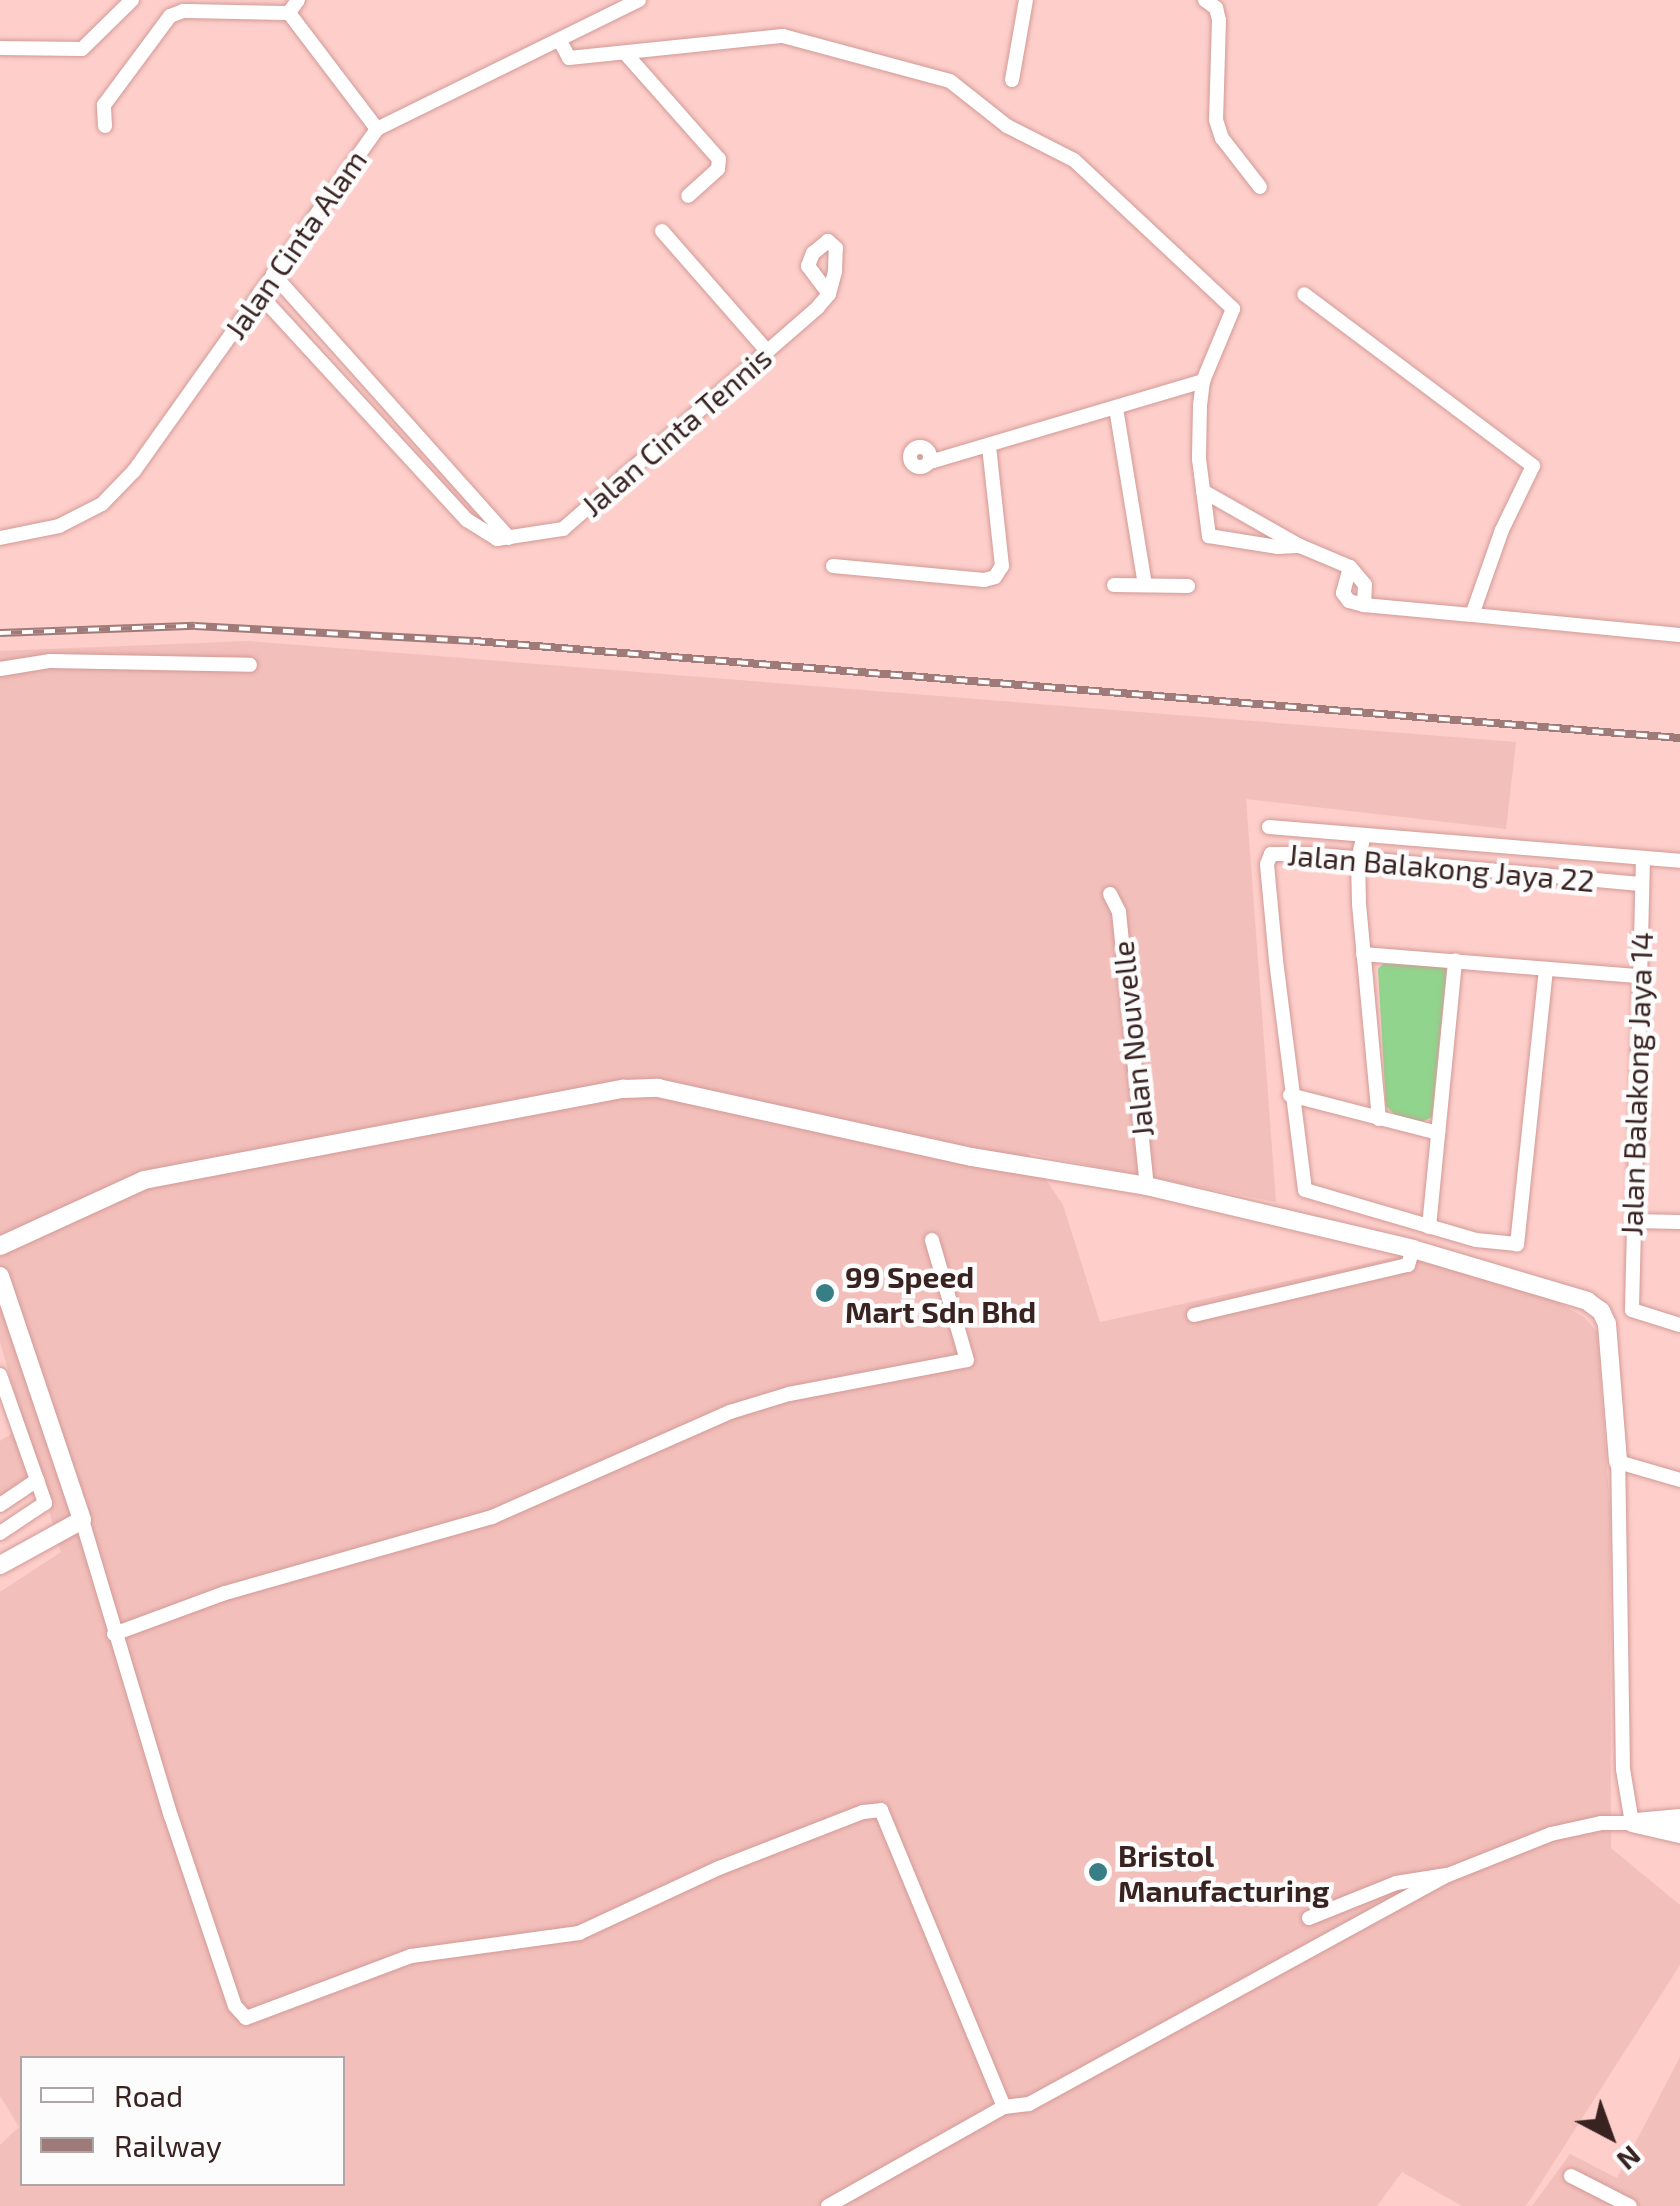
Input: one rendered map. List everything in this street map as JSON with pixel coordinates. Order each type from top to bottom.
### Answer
[{"type":"street","points":[[0,48],[82,50],[132,0]]},
{"type":"street","points":[[289,13],[298,0]]},
{"type":"street","name":"Jalan Cinta Alam","points":[[0,538],[59,526],[102,504],[134,471],[377,129],[560,41],[619,5],[639,0]]},
{"type":"street","points":[[1012,80],[1026,0]]},
{"type":"street","points":[[1205,0],[1216,8],[1219,20],[1216,120],[1222,138],[1260,187]]},
{"type":"street","points":[[106,126],[104,105],[170,16],[183,10],[289,13]]},
{"type":"street","points":[[289,13],[377,129]]},
{"type":"street","points":[[560,41],[569,58],[783,36],[950,81],[1008,126],[1074,160],[1226,299],[1232,309],[1231,320],[1203,381],[1198,434],[1210,538],[1300,546]]},
{"type":"street","points":[[626,54],[720,159],[718,169],[688,196]]},
{"type":"street","points":[[662,232],[766,352]]},
{"type":"street","points":[[273,274],[509,538]]},
{"type":"street","points":[[259,294],[467,520],[484,534],[509,538]]},
{"type":"street","name":"Jalan Cinta Tennis","points":[[509,538],[563,529],[829,294]]},
{"type":"street","points":[[1304,294],[1532,466],[1502,530],[1472,615]]},
{"type":"street","points":[[930,462],[1203,381]]},
{"type":"street","points":[[1116,408],[1145,586]]},
{"type":"street","points":[[832,566],[984,580],[995,577],[1002,566],[989,447]]},
{"type":"street","points":[[1203,491],[1300,546],[1350,567],[1366,585],[1364,605]]},
{"type":"street","points":[[467,520],[480,506]]},
{"type":"street","points":[[1350,567],[1343,593],[1348,601],[1364,605],[1680,636]]},
{"type":"street","points":[[1114,585],[1188,586]]},
{"type":"street","points":[[0,669],[50,661],[250,664]]},
{"type":"street","points":[[1270,827],[1680,861]]},
{"type":"street","points":[[1364,835],[1358,859],[1363,954],[1379,1119]]},
{"type":"street","name":"Jalan Balakong Jaya 22","points":[[1429,1227],[1313,1196],[1301,1182],[1267,864],[1271,854],[1642,884]]},
{"type":"street","name":"Jalan Balakong Jaya 14","points":[[1643,858],[1632,1310],[1680,1325]]},
{"type":"street","name":"Jalan Nouvelle","points":[[1110,894],[1119,912],[1147,1186]]},
{"type":"street","points":[[1363,954],[1639,976]]},
{"type":"street","points":[[1456,960],[1429,1227],[1492,1243],[1517,1244],[1546,969]]},
{"type":"street","points":[[0,1246],[144,1180],[623,1090],[658,1088],[972,1156],[1147,1186],[1413,1249],[1566,1293],[1601,1311],[1606,1324],[1618,1462],[1623,1770],[1632,1823]]},
{"type":"street","points":[[1290,1095],[1438,1134]]},
{"type":"street","points":[[1633,1222],[1680,1222]]},
{"type":"street","points":[[114,1634],[225,1594],[492,1518],[730,1412],[789,1394],[967,1360],[932,1240]]},
{"type":"street","points":[[1194,1315],[1408,1265],[1413,1249]]},
{"type":"street","points":[[0,1276],[82,1520],[114,1634],[235,2006],[246,2018],[411,1956],[579,1934],[719,1868],[863,1812],[881,1810],[1004,2106]]},
{"type":"street","points":[[0,1378],[45,1503],[0,1532]]},
{"type":"street","points":[[1618,1462],[1680,1480]]},
{"type":"street","points":[[0,1505],[37,1480]]},
{"type":"street","points":[[0,1565],[82,1520]]},
{"type":"street","points":[[828,2206],[1004,2106],[1029,2104],[1448,1875],[1551,1834],[1600,1823],[1680,1818]]},
{"type":"street","points":[[1632,1823],[1680,1834]]},
{"type":"street","points":[[1309,1918],[1396,1883],[1448,1875]]},
{"type":"street","points":[[1571,2176],[1630,2206]]},
{"type":"shaded area","points":[[249,641],[1516,742],[1506,829],[1246,799],[1276,1202],[1028,1153],[1063,1205],[1100,1322],[1401,1256],[1550,1298],[1584,1317],[1597,1332],[1610,1510],[1611,1848],[1680,1905],[1680,1965],[1526,2206],[1462,2206],[1402,2172],[1377,2206],[0,2206],[0,2145],[19,2127],[0,2096],[0,1592],[61,1552],[0,1342],[0,651]]},
{"type":"shaded area","points":[[16,1431],[33,1479],[0,1501],[0,1441]]},
{"type":"shaded area","points":[[1680,2057],[1680,2206],[1532,2206],[1570,2154],[1617,2178]]},
{"type":"green space","points":[[1383,964],[1447,965],[1432,1117],[1420,1123],[1397,1117],[1386,1106],[1378,969]]},
{"type":"railway","points":[[0,633],[195,626],[474,641],[1680,738]]},
{"type":"place","name":"99 Speed Mart Sdn Bhd","points":[[825,1293]]},
{"type":"place","name":"Bristol Manufacturing","points":[[1098,1872]]}]
